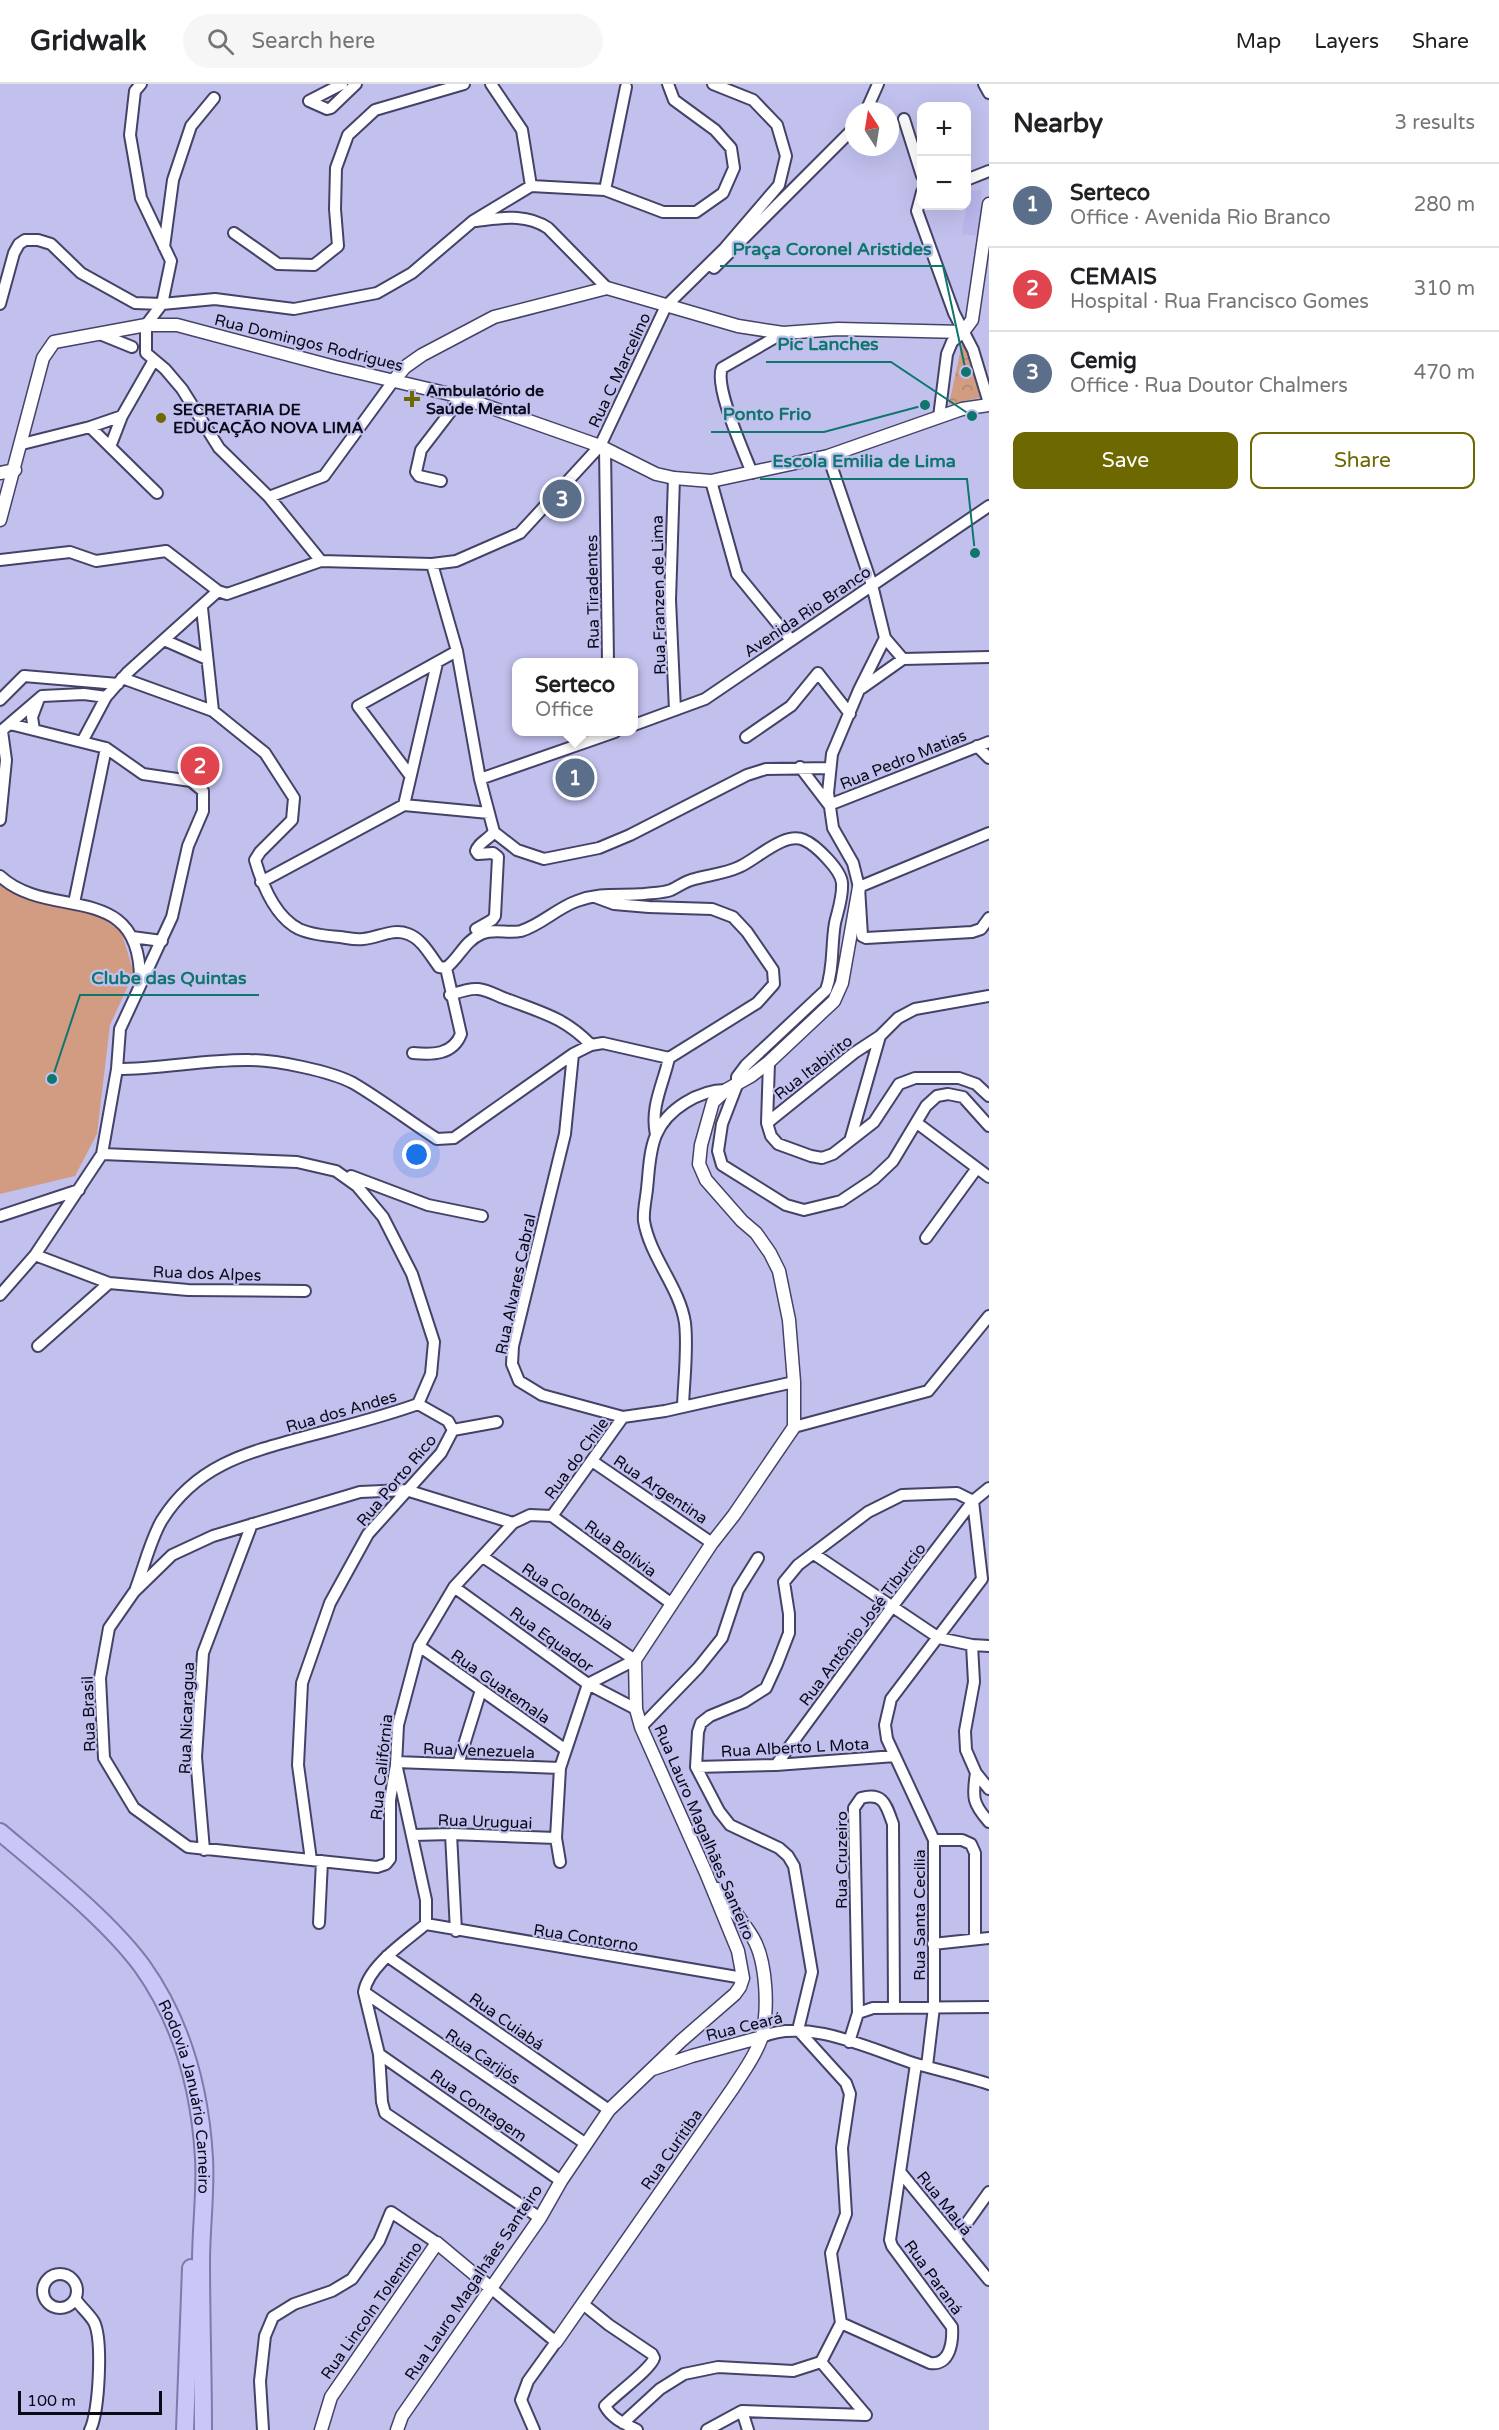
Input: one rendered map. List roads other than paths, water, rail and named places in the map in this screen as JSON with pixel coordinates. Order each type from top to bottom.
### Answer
[{"type":"highway","name":"Rodovia Januário Carneiro","points":[[0,1832],[78,1900],[141,1965],[167,2006],[184,2048],[194,2086],[204,2159],[201,2261],[203,2430]]},
{"type":"highway","name":"Rodovia Januário Carneiro","points":[[0,1846],[72,1906],[133,1971],[150,1995],[170,2037],[191,2117],[194,2186],[184,2430]]},
{"type":"street","points":[[110,447],[150,356],[146,325],[162,304],[171,261],[141,198],[130,135],[135,91],[141,84]]},
{"type":"street","points":[[342,84],[309,101],[327,109],[331,108],[356,84]]},
{"type":"street","points":[[234,233],[278,264],[314,265],[338,246],[336,168],[348,135],[375,110],[464,84]]},
{"type":"street","points":[[491,84],[522,130],[531,186]]},
{"type":"street","points":[[0,304],[14,253],[19,244],[25,240],[38,240],[51,244],[81,273],[135,303],[162,304],[215,299],[294,309],[377,293],[412,273],[473,221],[531,186],[605,190],[663,212],[696,212],[723,193],[734,168],[731,148],[715,130],[674,100],[668,84]]},
{"type":"street","points":[[666,306],[724,249],[779,184],[786,156],[777,125],[753,100],[713,84]]},
{"type":"street","points":[[870,102],[878,84]]},
{"type":"street","points":[[984,84],[989,93]]},
{"type":"street","points":[[605,190],[626,87]]},
{"type":"street","points":[[164,248],[173,180],[187,137],[191,126],[214,98]]},
{"type":"street","points":[[904,119],[917,163]]},
{"type":"street","points":[[693,280],[717,266],[732,252],[845,137]]},
{"type":"street","points":[[971,178],[989,171]]},
{"type":"street","points":[[939,417],[947,354],[952,342],[972,320],[989,204]]},
{"type":"street","points":[[917,210],[963,332],[973,350],[989,404]]},
{"type":"street","points":[[473,221],[513,216],[538,221],[549,228],[607,288],[738,326],[783,333],[838,329],[963,332]]},
{"type":"street","points":[[269,497],[324,477],[394,380],[405,367],[422,356],[494,317],[607,288]]},
{"type":"street","name":"Rua C Marcelino","points":[[602,447],[666,306]]},
{"type":"street","name":"Rua Domingos Rodrigues","points":[[0,520],[43,358],[54,342],[146,325],[177,325],[335,367],[458,396],[602,447],[656,474],[674,478],[711,481],[752,474],[828,456],[962,409],[989,404]]},
{"type":"street","points":[[752,474],[727,407],[719,374],[722,368],[783,333]]},
{"type":"street","points":[[100,334],[132,347]]},
{"type":"street","points":[[150,356],[182,389],[219,448],[269,497],[321,561]]},
{"type":"street","points":[[441,481],[419,476],[416,472],[421,450],[451,411],[458,396]]},
{"type":"street","points":[[22,444],[90,427],[122,416]]},
{"type":"street","points":[[90,427],[157,493]]},
{"type":"street","points":[[0,560],[70,552],[96,561],[166,551],[218,591],[227,594],[321,561],[432,564],[456,561],[520,533],[602,447]]},
{"type":"street","name":"Rua Tiradentes","points":[[602,447],[608,658]]},
{"type":"street","points":[[828,456],[872,585],[885,638],[903,658]]},
{"type":"street","points":[[0,473],[15,470]]},
{"type":"street","name":"Rua Franzen de Lima","points":[[674,478],[670,600],[675,711]]},
{"type":"street","points":[[711,481],[737,574],[791,640]]},
{"type":"street","name":"Avenida Rio Branco","points":[[638,723],[705,699],[989,506]]},
{"type":"street","points":[[432,564],[457,651],[480,779],[494,832],[517,850],[544,859],[599,848],[630,835],[747,775],[766,769],[830,768]]},
{"type":"street","points":[[83,740],[106,697],[120,681],[151,650],[202,608],[218,591]]},
{"type":"street","points":[[202,608],[213,711]]},
{"type":"street","points":[[885,638],[831,754],[829,805],[833,828],[853,863],[859,887],[862,936],[866,938],[972,932],[981,928],[989,918]]},
{"type":"street","points":[[164,640],[207,659]]},
{"type":"street","points":[[409,774],[358,706],[457,651]]},
{"type":"street","points":[[859,690],[903,658],[989,657]]},
{"type":"street","points":[[404,805],[409,774],[437,663]]},
{"type":"street","points":[[746,736],[791,706],[818,674],[850,714]]},
{"type":"street","points":[[0,700],[24,675],[120,681],[213,711],[265,753],[294,798],[292,820],[255,860],[261,882],[276,907],[290,923],[301,930],[363,939],[396,932],[409,934],[420,942],[439,967],[446,968],[455,961],[467,943],[482,933],[493,930],[519,932],[576,901],[610,893],[642,894],[669,891],[688,881],[740,867],[773,846],[802,838],[811,844],[839,873],[842,883],[840,906],[835,924],[831,976],[826,990],[746,1065],[731,1087],[718,1150],[722,1165],[786,1205],[804,1210],[841,1201],[874,1179],[893,1161],[926,1106],[936,1096],[948,1094],[963,1097],[989,1126]]},
{"type":"street","points":[[0,820],[4,729],[42,696],[84,694],[106,697]]},
{"type":"street","points":[[33,730],[32,717],[42,696]]},
{"type":"street","points":[[0,1295],[35,1255],[102,1154],[117,1069],[120,1029],[172,917],[188,846],[203,811],[203,791],[191,781],[143,774],[106,748],[83,740],[33,730],[4,729]]},
{"type":"street","points":[[480,779],[600,736]]},
{"type":"street","name":"Rua Pedro Matias","points":[[829,805],[989,742]]},
{"type":"street","points":[[977,746],[989,758]]},
{"type":"street","points":[[74,903],[106,748]]},
{"type":"street","points":[[800,767],[829,805]]},
{"type":"street","points":[[261,882],[404,805],[489,813]]},
{"type":"street","points":[[467,943],[470,933],[485,925],[495,916],[498,857],[493,853],[478,854],[476,851],[477,847],[489,839],[494,832]]},
{"type":"street","points":[[859,887],[989,833]]},
{"type":"street","points":[[0,876],[10,885],[28,892],[96,908],[127,927],[137,946],[140,985]]},
{"type":"street","points":[[560,1862],[556,1838],[560,1768],[588,1684],[635,1660],[712,1543],[734,1515],[794,1427],[794,1382],[789,1320],[779,1271],[756,1233],[706,1180],[699,1164],[701,1145],[713,1102],[769,1062],[834,1001],[842,983],[859,887]]},
{"type":"street","points":[[593,897],[614,904],[712,909],[733,917],[747,932],[773,970],[774,984],[757,1004],[669,1058],[655,1103],[653,1119],[656,1136]]},
{"type":"street","points":[[132,938],[162,941]]},
{"type":"street","points":[[413,1053],[432,1055],[446,1051],[458,1042],[461,1034],[450,995],[446,968]]},
{"type":"street","points":[[450,995],[469,989],[479,989],[494,994],[553,1016],[579,1033],[591,1045]]},
{"type":"street","name":"Rua Itabirito","points":[[767,1123],[854,1053],[880,1036],[898,1018],[915,1009],[989,996]]},
{"type":"street","points":[[849,1141],[880,1036]]},
{"type":"street","points":[[117,1069],[150,1069],[189,1063],[252,1059],[306,1068],[351,1082],[437,1139],[454,1138],[573,1054],[591,1045],[603,1043],[669,1058]]},
{"type":"street","name":"Rua Alvares Cabral","points":[[573,1054],[565,1134],[513,1346],[512,1364],[519,1381],[542,1395],[623,1417],[665,1411],[794,1382]]},
{"type":"street","points":[[769,1062],[767,1123],[771,1136],[778,1144],[822,1158],[833,1154],[874,1122],[899,1084],[915,1078],[959,1078],[976,1083],[989,1096]]},
{"type":"street","points":[[684,1406],[685,1322],[675,1294],[654,1252],[644,1220],[650,1156],[662,1125],[681,1106],[701,1093],[731,1087]]},
{"type":"street","points":[[917,1123],[989,1177]]},
{"type":"street","name":"Rua dos Andes","points":[[102,1154],[297,1162],[336,1171],[357,1186],[383,1216],[412,1274],[434,1342],[430,1374],[418,1404],[392,1414],[246,1453],[215,1467],[184,1492],[161,1521],[134,1592]]},
{"type":"street","points":[[926,1238],[977,1168]]},
{"type":"street","points":[[336,1171],[429,1205],[482,1216]]},
{"type":"street","points":[[0,1216],[79,1190]]},
{"type":"street","name":"Rua dos Alpes","points":[[35,1255],[109,1283],[188,1290],[305,1291]]},
{"type":"street","points":[[38,1346],[109,1283]]},
{"type":"street","points":[[794,1427],[928,1391],[989,1316]]},
{"type":"street","name":"Rua Porto Rico","points":[[418,1404],[448,1421],[453,1430]]},
{"type":"street","name":"Rua do Chile","points":[[552,1516],[623,1417]]},
{"type":"street","name":"Rua Porto Rico","points":[[453,1430],[497,1422]]},
{"type":"street","name":"Rua Porto Rico","points":[[319,1923],[316,1860],[297,1765],[303,1683],[336,1593],[368,1534],[441,1453],[453,1430]]},
{"type":"street","name":"Rua Argentina","points":[[592,1461],[712,1543]]},
{"type":"street","name":"Rua Antônio José Tiburcio","points":[[776,1766],[973,1501],[989,1488]]},
{"type":"street","name":"Rua Brasil","points":[[377,1867],[188,1847],[134,1808],[104,1758],[100,1678],[109,1628],[134,1592],[172,1555],[213,1536],[360,1492],[406,1490],[513,1523]]},
{"type":"street","points":[[623,2427],[660,2389],[684,2374],[718,2367],[793,2371],[821,2362],[841,2323],[831,2253],[846,2214],[842,2148],[850,2094],[846,2083],[798,2030],[812,1972],[794,1866],[779,1848],[730,1825],[719,1811],[696,1767],[698,1732],[701,1723],[710,1716],[744,1702],[766,1688],[789,1633],[789,1614],[784,1582],[798,1565],[868,1512],[902,1495],[957,1493],[973,1501],[982,1579],[939,1638]]},
{"type":"street","points":[[513,1523],[530,1515],[552,1516]]},
{"type":"street","name":"Rua Bolívia","points":[[552,1516],[672,1604]]},
{"type":"street","name":"Rua Califórnia","points":[[377,1867],[386,1864],[390,1859],[390,1800],[396,1763],[398,1725],[419,1646],[454,1587],[513,1523]]},
{"type":"street","name":"Rua Nicaragua","points":[[204,1850],[196,1757],[203,1653],[252,1524]]},
{"type":"street","points":[[814,1554],[939,1638],[989,1646]]},
{"type":"street","name":"Rua Colombia","points":[[483,1557],[635,1660]]},
{"type":"street","points":[[641,1726],[698,1668],[722,1638],[738,1590],[758,1558]]},
{"type":"street","name":"Rua Equador","points":[[454,1587],[588,1684],[636,1709]]},
{"type":"street","name":"Rua Santa Cecilia","points":[[921,2065],[934,2007],[934,1840],[887,1738],[885,1718],[891,1699],[939,1638]]},
{"type":"street","points":[[972,1645],[975,1682],[966,1731],[966,1750],[976,1773],[989,1789]]},
{"type":"street","name":"Rua Guatemala","points":[[419,1646],[566,1750]]},
{"type":"street","name":"Rua Lauro Magalhães Santeiro","points":[[398,2430],[402,2416],[492,2289],[609,2110],[649,2070],[735,1994],[743,1978],[738,1951],[641,1726],[636,1709],[635,1660]]},
{"type":"street","points":[[458,1764],[481,1690]]},
{"type":"street","name":"Rua Alberto L Mota","points":[[696,1767],[776,1766],[895,1756]]},
{"type":"street","points":[[396,1763],[426,1900],[426,1924],[387,1956],[365,1983],[364,1992],[379,2054],[382,2102],[385,2113],[540,2218]]},
{"type":"street","name":"Rua Venezuela","points":[[396,1763],[560,1768]]},
{"type":"street","points":[[976,1773],[974,1788],[976,1807],[989,1822]]},
{"type":"street","name":"Rua Cruzeiro","points":[[858,2013],[854,1808],[861,1798],[871,1795],[880,1797],[892,1824],[894,2008]]},
{"type":"street","points":[[451,1834],[456,1931]]},
{"type":"street","name":"Rua Uruguai","points":[[413,1835],[556,1838]]},
{"type":"street","points":[[934,1840],[962,1840],[971,1844],[975,1853],[975,1939]]},
{"type":"street","name":"Rua Curitiba","points":[[534,2430],[521,2400],[528,2381],[733,2088],[753,2058],[762,2037],[766,1979],[762,1960],[753,1939],[706,1873]]},
{"type":"street","name":"Rua Contorno","points":[[426,1924],[456,1931],[743,1978]]},
{"type":"street","points":[[933,1944],[989,1938]]},
{"type":"street","name":"Rua Cuiabá","points":[[387,1956],[609,2110]]},
{"type":"street","name":"Rua Carijós","points":[[364,1992],[586,2144]]},
{"type":"street","points":[[849,2042],[858,2013],[873,2008],[989,2007]]},
{"type":"street","name":"Rua Ceará","points":[[649,2070],[762,2037],[772,2032],[798,2030],[849,2042],[989,2084]]},
{"type":"street","points":[[681,2041],[685,2050],[692,2056]]},
{"type":"street","name":"Rua Contagem","points":[[379,2054],[561,2181]]},
{"type":"street","name":"Rua Paraná","points":[[841,2323],[937,2364],[943,2361],[950,2350],[952,2327],[892,2246],[890,2240],[921,2065]]},
{"type":"street","name":"Rua Mauá","points":[[901,2172],[989,2280]]},
{"type":"street","points":[[956,2238],[988,2196]]},
{"type":"street","points":[[263,2430],[260,2381],[265,2337],[273,2317],[294,2304],[332,2291],[352,2279],[379,2241],[391,2212],[437,2243],[556,2342]]},
{"type":"street","name":"Rua Lincoln Tolentino","points":[[321,2430],[331,2397],[437,2243]]},
{"type":"street","points":[[76,2300],[94,2323],[99,2346],[97,2392],[90,2430]]},
{"type":"street","points":[[583,2304],[652,2354],[654,2358],[652,2363],[605,2406],[623,2427],[637,2430]]},
{"type":"street","points":[[706,2430],[742,2411],[866,2415],[821,2362]]},
{"type":"street","points":[[742,2411],[748,2430]]},
{"type":"place","name":"Praça Coronel Aristides","points":[[966,372]]},
{"type":"place","name":"Ambulatório de Saúde Mental","points":[[412,399]]},
{"type":"place","name":"Ponto Frio","points":[[925,405]]},
{"type":"place","name":"Pic Lanches","points":[[972,416]]},
{"type":"place","name":"SECRETARIA DE EDUCAÇÃO NOVA LIMA","points":[[161,418]]},
{"type":"place","name":"Cemig","points":[[562,499]]},
{"type":"place","name":"Escola Emilia de Lima","points":[[975,553]]},
{"type":"place","name":"CEMAIS","points":[[200,766]]},
{"type":"place","name":"Serteco","points":[[575,778]]},
{"type":"place","name":"Clube das Quintas","points":[[52,1079]]}]
